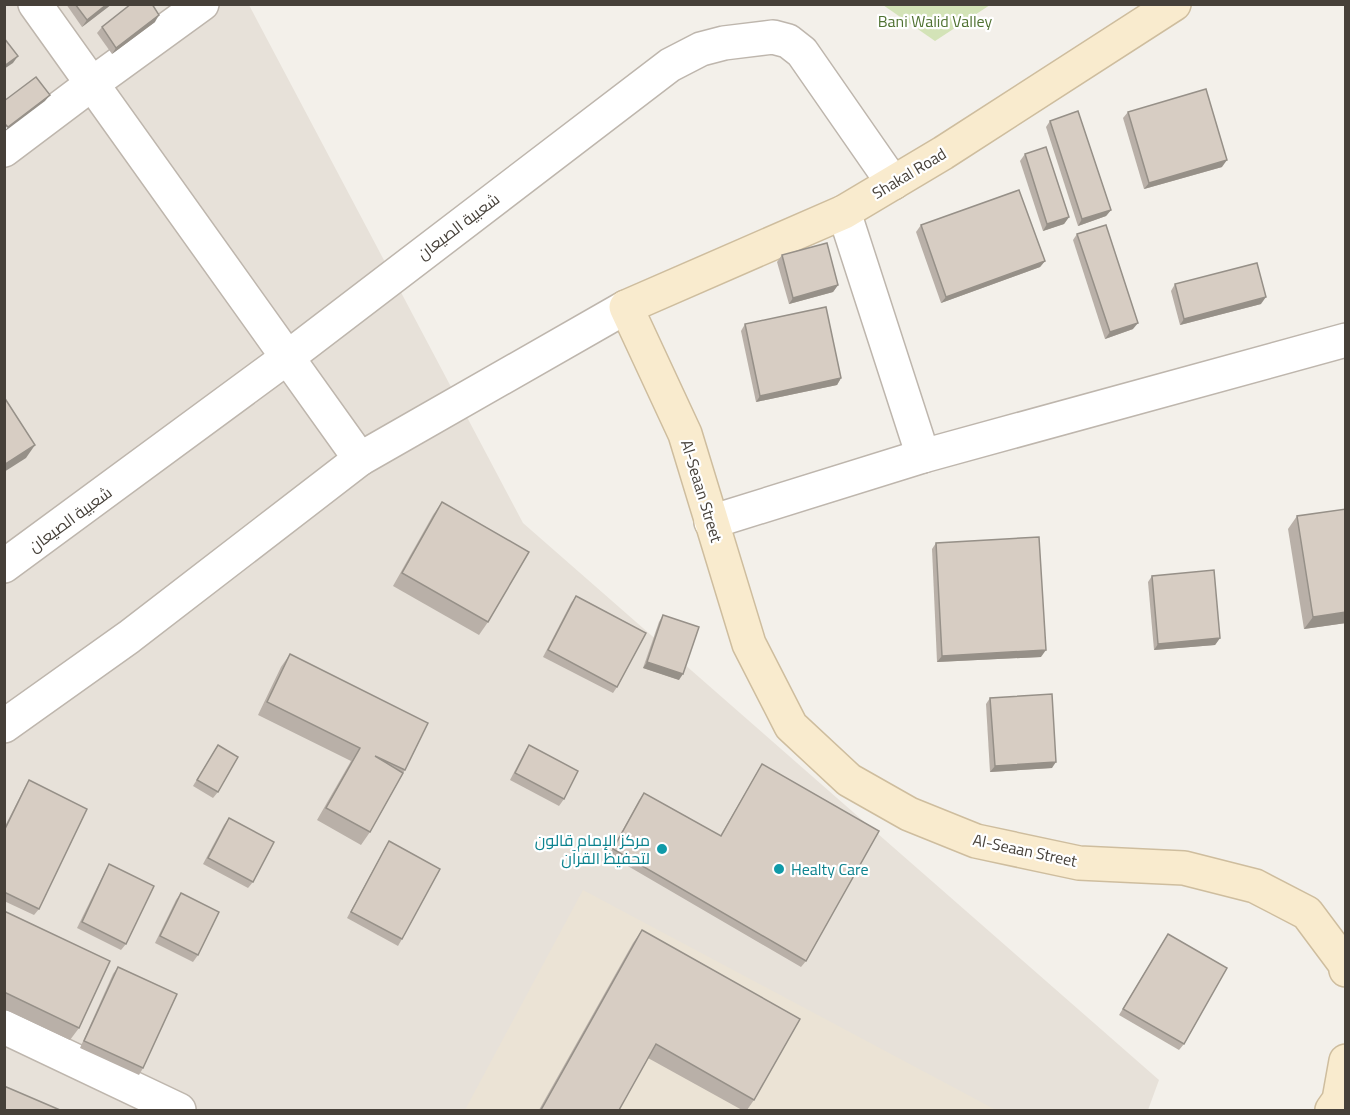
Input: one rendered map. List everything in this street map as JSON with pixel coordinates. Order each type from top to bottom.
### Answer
[{"type":"main road","name":"Shakal Road","points":[[626,307],[844,212],[943,153],[1174,4]]},
{"type":"main road","name":"Al-Seaan Street","points":[[626,307],[685,434],[749,644],[791,726],[849,780],[909,814],[976,841],[1079,863],[1184,868],[1255,886],[1307,913],[1345,964],[1346,970]]},
{"type":"main road","points":[[1332,1110],[1339,1100],[1346,1061]]},
{"type":"street","points":[[35,4],[360,459]]},
{"type":"street","points":[[4,150],[202,4]]},
{"type":"street","name":"شعبية الصيعان","points":[[4,567],[288,357],[670,65],[708,47],[773,37],[788,41],[802,52],[893,183]]},
{"type":"street","points":[[844,212],[923,456]]},
{"type":"street","points":[[4,726],[129,637],[360,459],[626,307]]},
{"type":"street","points":[[711,522],[923,456],[1346,340]]},
{"type":"street","points":[[4,1027],[179,1110]]},
{"type":"shaded area","points":[[5,4],[249,5],[523,523],[1159,1080],[1148,1110],[5,1110]]},
{"type":"shaded area","points":[[583,890],[996,1110],[465,1110]]},
{"type":"green space","name":"Bani Walid Valley","points":[[883,5],[990,5],[935,41]]},
{"type":"building","points":[[75,4],[107,4],[87,20]]},
{"type":"building","points":[[131,4],[152,4],[159,15],[116,48],[102,27]]},
{"type":"building","points":[[4,38],[18,56],[4,66]]},
{"type":"building","points":[[36,77],[50,95],[8,127],[4,123],[4,101]]},
{"type":"building","points":[[1206,89],[1227,160],[1149,183],[1128,112]]},
{"type":"building","points":[[1078,111],[1111,210],[1082,219],[1050,121]]},
{"type":"building","points":[[1046,147],[1069,217],[1047,224],[1025,154]]},
{"type":"building","points":[[1019,190],[1045,261],[946,297],[921,225]]},
{"type":"building","points":[[1106,225],[1138,323],[1110,332],[1077,234]]},
{"type":"building","points":[[827,243],[838,285],[793,298],[782,255]]},
{"type":"building","points":[[1257,263],[1266,297],[1184,319],[1175,284]]},
{"type":"building","points":[[826,307],[841,378],[760,396],[745,324]]},
{"type":"building","points":[[4,397],[35,445],[4,465]]},
{"type":"building","points":[[442,502],[529,552],[488,622],[402,573]]},
{"type":"building","points":[[1346,509],[1346,612],[1313,617],[1297,516]]},
{"type":"building","points":[[1039,537],[1046,650],[942,656],[936,543]]},
{"type":"building","points":[[1214,570],[1220,638],[1158,644],[1152,576]]},
{"type":"building","points":[[576,596],[646,633],[617,687],[548,650]]},
{"type":"building","points":[[663,615],[699,627],[683,674],[647,662]]},
{"type":"building","points":[[290,654],[428,723],[405,770],[375,756],[403,773],[370,832],[326,808],[360,748],[267,702]]},
{"type":"building","points":[[1052,694],[1056,762],[995,766],[990,698]]},
{"type":"building","points":[[218,745],[238,757],[218,792],[197,780]]},
{"type":"building","points":[[529,745],[578,771],[564,799],[515,773]]},
{"type":"building","name":"Healty Care","points":[[762,764],[879,831],[806,961],[613,849],[644,793],[721,836]]},
{"type":"building","points":[[29,780],[87,809],[39,909],[4,892],[4,831]]},
{"type":"building","points":[[229,818],[274,842],[253,882],[208,858]]},
{"type":"building","points":[[389,841],[440,869],[402,939],[351,912]]},
{"type":"building","points":[[109,864],[154,886],[126,944],[82,922]]},
{"type":"building","points":[[181,893],[219,912],[198,955],[160,936]]},
{"type":"building","points":[[4,911],[110,961],[79,1028],[4,992]]},
{"type":"building","points":[[642,930],[800,1019],[754,1100],[656,1044],[619,1110],[541,1110]]},
{"type":"building","points":[[1168,934],[1227,968],[1184,1044],[1123,1009]]},
{"type":"building","points":[[118,967],[177,994],[143,1068],[84,1041]]},
{"type":"building","points":[[4,1086],[60,1110],[4,1110]]},
{"type":"place","name":"مركز الإمام قالون لتحفيظ القرآن","points":[[662,849]]},
{"type":"place","name":"Healty Care","points":[[779,869]]}]
